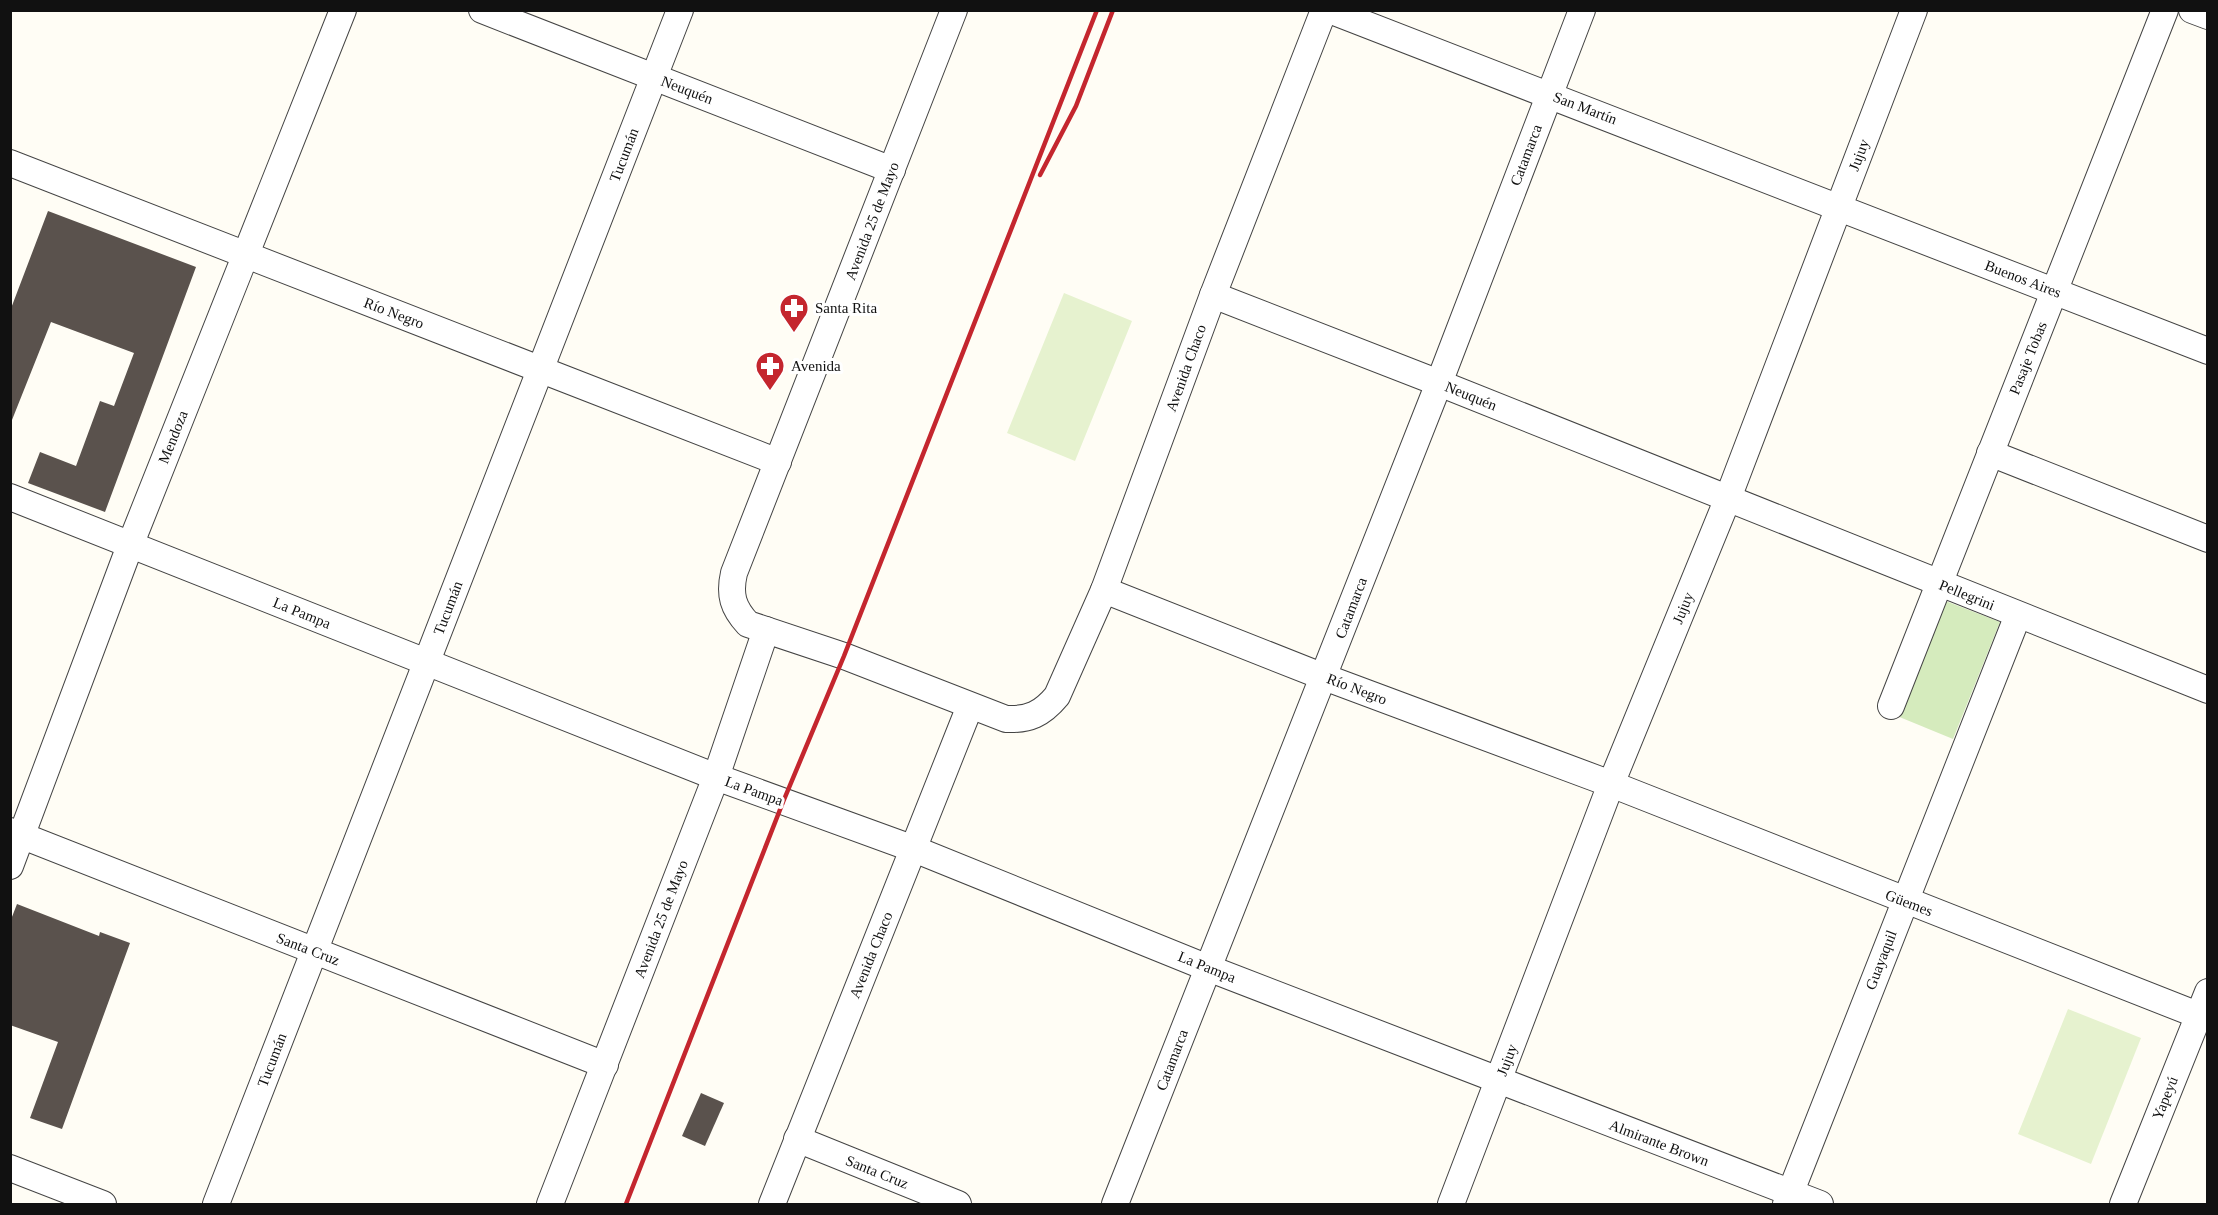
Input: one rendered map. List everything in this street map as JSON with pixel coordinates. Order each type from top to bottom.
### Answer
[{"type":"street","name":"Mendoza","points":[[10,866],[16,833],[343,10]]},
{"type":"street","name":"Neuquén","points":[[482,10],[892,170]]},
{"type":"street","name":"Tucumán","points":[[216,1204],[680,10]]},
{"type":"street","name":"Avenida 25 de Mayo","points":[[550,1204],[716,777],[766,630],[748,624],[739,614],[732,601],[731,587],[734,573],[954,10]]},
{"type":"street","name":"Avenida Chaco","points":[[772,1204],[970,706],[1006,719],[1021,720],[1035,716],[1047,708],[1057,696],[1104,590],[1213,295],[1324,10]]},
{"type":"street","name":"San Martín","points":[[1329,10],[1839,207]]},
{"type":"street","name":"Catamarca","points":[[1115,1204],[1439,383],[1582,10]]},
{"type":"street","name":"Jujuy","points":[[1451,1204],[1611,784],[1728,498],[1914,10]]},
{"type":"street","name":"Pasaje Tobas","points":[[1891,706],[2165,10]]},
{"type":"street","points":[[2192,10],[2208,16]]},
{"type":"street","name":"Río Negro","points":[[10,163],[778,462]]},
{"type":"street","name":"Buenos Aires","points":[[1839,207],[2208,351]]},
{"type":"street","name":"Neuquén","points":[[1213,295],[1728,498]]},
{"type":"street","points":[[1990,453],[2208,538]]},
{"type":"street","name":"La Pampa","points":[[10,497],[131,543],[426,663],[716,777],[914,849],[1499,1082]]},
{"type":"street","name":"Pellegrini","points":[[1728,498],[2208,690]]},
{"type":"street","name":"Río Negro","points":[[1104,590],[1611,784]]},
{"type":"street","name":"Guayaquil","points":[[1788,1199],[2018,615]]},
{"type":"street","points":[[766,630],[844,656],[970,706]]},
{"type":"street","name":"Güemes","points":[[1611,784],[2203,1017]]},
{"type":"street","name":"Santa Cruz","points":[[16,833],[605,1065]]},
{"type":"street","name":"Yapeyú","points":[[2123,1204],[2203,1017],[2208,992]]},
{"type":"street","name":"Almirante Brown","points":[[1499,1082],[1788,1199],[1820,1204]]},
{"type":"street","name":"Santa Cruz","points":[[797,1139],[958,1204]]},
{"type":"street","points":[[10,1168],[103,1204]]},
{"type":"green space","points":[[1064,293],[1132,321],[1075,461],[1007,433]]},
{"type":"green space","points":[[1943,600],[2000,622],[1953,739],[1897,716]]},
{"type":"green space","points":[[2068,1009],[2141,1038],[2091,1164],[2018,1134]]},
{"type":"building","points":[[48,211],[196,267],[105,512],[28,483],[40,452],[76,466],[100,401],[114,406],[134,353],[51,322],[10,425],[10,311]]},
{"type":"building","points":[[17,904],[99,936],[100,932],[130,943],[62,1129],[30,1118],[58,1042],[10,1025],[10,922]]},
{"type":"building","points":[[701,1093],[724,1103],[705,1146],[682,1136]]},
{"type":"railway","points":[[626,1204],[1097,10]]},
{"type":"railway","points":[[1040,175],[1076,106],[1113,10]]},
{"type":"place","name":"Santa Rita","points":[[794,334]]},
{"type":"place","name":"Avenida","points":[[770,392]]}]
